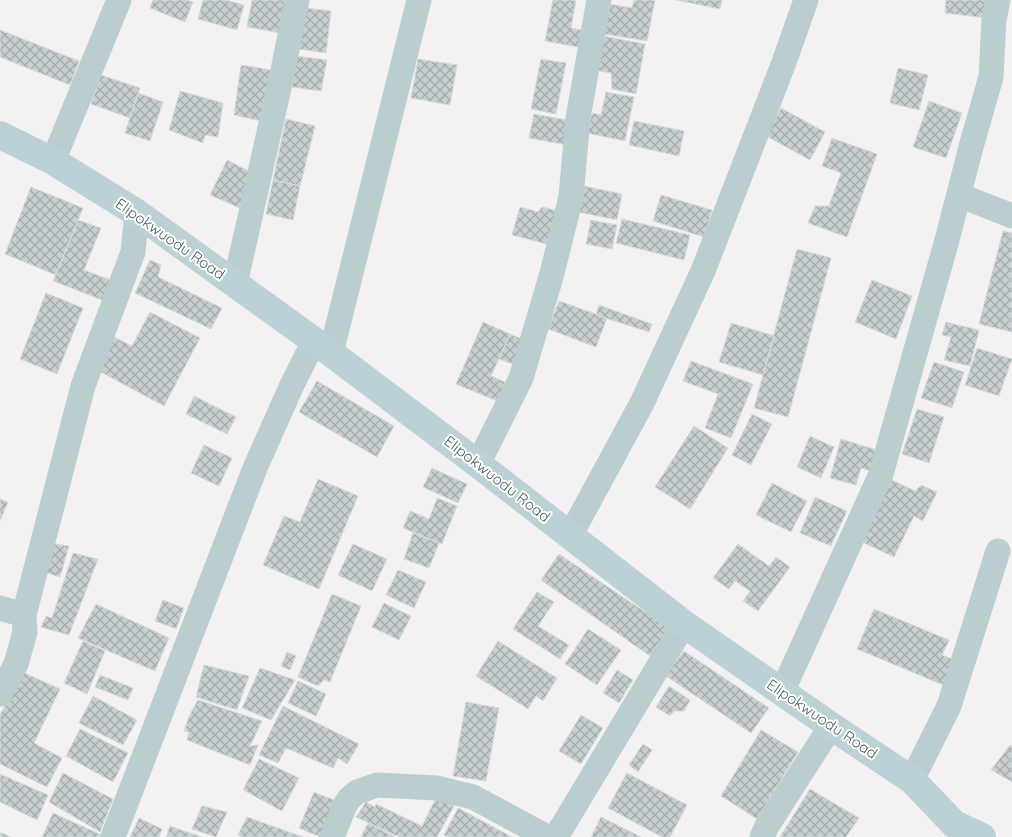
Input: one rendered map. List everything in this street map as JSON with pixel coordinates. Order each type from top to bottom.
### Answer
[{"type":"street","points":[[53,161],[119,0]]},
{"type":"street","points":[[235,284],[297,0]]},
{"type":"street","points":[[113,837],[255,468],[292,385],[322,347],[419,0]]},
{"type":"street","points":[[478,464],[521,378],[552,277],[571,197],[578,118],[599,0]]},
{"type":"street","points":[[570,536],[642,403],[703,271],[806,0]]},
{"type":"street","points":[[782,692],[881,474],[991,78],[994,20],[998,0]]},
{"type":"street","name":"Elipokwuodu Road","points":[[0,135],[53,161],[136,213],[322,347],[478,464],[684,624],[912,780],[950,830],[982,837]]},
{"type":"street","points":[[958,195],[1012,216]]},
{"type":"street","points":[[0,694],[16,664],[25,632],[24,615],[83,386],[133,252],[136,213]]},
{"type":"street","points":[[912,780],[949,706],[998,551]]},
{"type":"street","points":[[0,608],[24,615]]},
{"type":"street","points":[[556,837],[684,624]]},
{"type":"street","points":[[762,837],[767,826],[831,726]]},
{"type":"street","points":[[332,837],[350,798],[357,792],[377,785],[436,788],[472,797],[548,837]]},
{"type":"building","points":[[153,0],[187,0],[193,2],[185,22],[150,8]]},
{"type":"building","points":[[203,0],[226,0],[244,5],[237,30],[198,19]]},
{"type":"building","points":[[252,0],[286,0],[280,33],[247,27]]},
{"type":"building","points":[[553,0],[576,0],[571,28],[586,31],[583,48],[545,41]]},
{"type":"building","points":[[634,0],[655,0],[647,41],[604,34],[610,4],[632,8]]},
{"type":"building","points":[[676,0],[722,0],[720,9]]},
{"type":"building","points":[[946,0],[989,0],[987,18],[945,13]]},
{"type":"building","points":[[305,8],[331,11],[326,53],[299,49]]},
{"type":"building","points":[[0,30],[79,61],[70,85],[0,57]]},
{"type":"building","points":[[603,36],[645,44],[636,94],[612,89],[611,73],[596,70]]},
{"type":"building","points":[[296,56],[327,60],[321,91],[292,87]]},
{"type":"building","points":[[418,59],[457,65],[450,105],[411,98]]},
{"type":"building","points":[[541,59],[566,63],[556,114],[531,109]]},
{"type":"building","points":[[241,65],[272,70],[265,122],[234,115]]},
{"type":"building","points":[[898,68],[928,75],[919,110],[890,103]]},
{"type":"building","points":[[101,75],[140,88],[130,118],[91,104]]},
{"type":"building","points":[[180,91],[223,103],[218,137],[205,135],[203,143],[169,130]]},
{"type":"building","points":[[606,92],[634,97],[625,141],[587,133],[592,113],[601,115]]},
{"type":"building","points":[[138,93],[163,102],[150,141],[125,133]]},
{"type":"building","points":[[929,101],[962,113],[946,158],[913,147]]},
{"type":"building","points":[[781,108],[825,132],[810,160],[766,136]]},
{"type":"building","points":[[534,114],[572,121],[567,145],[529,138]]},
{"type":"building","points":[[286,119],[315,126],[300,186],[273,180]]},
{"type":"building","points":[[634,121],[684,131],[679,156],[629,145]]},
{"type":"building","points":[[832,138],[877,154],[847,237],[808,223],[815,206],[829,206],[841,173],[822,166]]},
{"type":"building","points":[[227,160],[257,175],[244,210],[210,195]]},
{"type":"building","points":[[273,180],[300,186],[293,220],[266,214]]},
{"type":"building","points":[[584,186],[622,194],[617,220],[578,212]]},
{"type":"building","points":[[31,187],[83,208],[56,275],[5,254]]},
{"type":"building","points":[[661,195],[712,210],[704,237],[653,221]]},
{"type":"building","points":[[520,207],[538,212],[542,207],[563,212],[554,246],[512,235]]},
{"type":"building","points":[[622,219],[690,235],[684,260],[616,243]]},
{"type":"building","points":[[78,220],[101,228],[84,270],[113,281],[105,301],[53,281]]},
{"type":"building","points":[[591,220],[617,225],[612,249],[586,244]]},
{"type":"building","points":[[1003,231],[1012,233],[1012,332],[979,324]]},
{"type":"building","points":[[797,249],[831,258],[788,417],[754,408]]},
{"type":"building","points":[[150,260],[161,265],[158,277],[222,308],[211,329],[135,293]]},
{"type":"building","points":[[872,280],[912,296],[896,339],[855,322]]},
{"type":"building","points":[[46,293],[83,308],[57,374],[20,359]]},
{"type":"building","points":[[559,301],[607,318],[596,347],[548,329]]},
{"type":"building","points":[[599,305],[652,324],[649,332],[596,315]]},
{"type":"building","points":[[150,312],[200,338],[164,406],[97,370],[114,337],[132,346]]},
{"type":"building","points":[[483,322],[510,334],[491,376],[505,382],[497,401],[456,384]]},
{"type":"building","points":[[946,322],[979,330],[970,366],[944,360],[951,337],[942,335]]},
{"type":"building","points":[[731,323],[775,336],[763,375],[719,362]]},
{"type":"building","points":[[510,334],[524,340],[515,365],[499,359]]},
{"type":"building","points":[[977,348],[1012,359],[999,396],[965,385]]},
{"type":"building","points":[[691,361],[753,384],[731,438],[705,428],[718,394],[683,381]]},
{"type":"building","points":[[934,362],[964,372],[952,408],[921,398]]},
{"type":"building","points":[[317,381],[394,426],[377,457],[299,412]]},
{"type":"building","points":[[194,396],[236,417],[227,434],[186,414]]},
{"type":"building","points":[[917,409],[944,417],[929,463],[902,454]]},
{"type":"building","points":[[752,414],[772,424],[751,465],[732,455]]},
{"type":"building","points":[[694,426],[728,448],[690,509],[655,487]]},
{"type":"building","points":[[810,436],[834,447],[821,478],[797,467]]},
{"type":"building","points":[[841,439],[880,451],[873,472],[861,468],[856,485],[830,478]]},
{"type":"building","points":[[204,445],[232,458],[219,486],[191,473]]},
{"type":"building","points":[[432,468],[467,484],[458,503],[423,487]]},
{"type":"building","points":[[318,479],[358,496],[319,589],[263,565],[284,516],[300,522]]},
{"type":"building","points":[[890,479],[915,491],[921,485],[937,492],[923,521],[914,516],[894,557],[860,541]]},
{"type":"building","points":[[772,483],[807,501],[791,532],[756,515]]},
{"type":"building","points":[[815,497],[847,511],[831,546],[800,533]]},
{"type":"building","points":[[437,498],[457,506],[442,544],[403,528],[410,511],[429,519]]},
{"type":"building","points":[[0,499],[8,502],[0,521]]},
{"type":"building","points":[[413,533],[439,543],[429,568],[404,559]]},
{"type":"building","points":[[55,544],[69,546],[60,577],[44,572]]},
{"type":"building","points":[[353,544],[387,559],[372,591],[338,575]]},
{"type":"building","points":[[738,544],[769,566],[776,557],[790,567],[758,611],[743,601],[750,591],[735,581],[729,589],[713,578]]},
{"type":"building","points":[[73,553],[98,559],[69,635],[41,627],[46,616],[52,618]]},
{"type":"building","points":[[559,554],[669,628],[650,656],[541,580]]},
{"type":"building","points":[[398,570],[426,582],[414,608],[386,595]]},
{"type":"building","points":[[537,592],[554,602],[538,626],[569,645],[560,659],[513,629]]},
{"type":"building","points":[[332,594],[361,606],[330,682],[324,680],[318,686],[298,677]]},
{"type":"building","points":[[163,600],[184,608],[176,629],[155,621]]},
{"type":"building","points":[[384,603],[411,616],[399,640],[372,627]]},
{"type":"building","points":[[96,604],[169,638],[155,671],[78,638]]},
{"type":"building","points":[[874,609],[949,640],[942,655],[954,660],[943,685],[857,649]]},
{"type":"building","points":[[588,629],[621,650],[597,685],[565,664]]},
{"type":"building","points":[[83,641],[105,651],[87,694],[64,683]]},
{"type":"building","points":[[498,641],[557,678],[543,701],[536,696],[528,709],[476,676]]},
{"type":"building","points":[[684,651],[769,708],[751,733],[666,676]]},
{"type":"building","points":[[287,652],[296,656],[290,670],[281,666]]},
{"type":"building","points":[[204,665],[249,676],[237,710],[196,697]]},
{"type":"building","points":[[260,668],[295,680],[271,720],[242,708]]},
{"type":"building","points":[[617,670],[633,680],[619,703],[603,693]]},
{"type":"building","points":[[22,672],[60,689],[34,743],[62,758],[47,787],[0,764],[0,715]]},
{"type":"building","points":[[100,675],[133,688],[128,700],[95,687]]},
{"type":"building","points":[[298,681],[326,694],[316,716],[288,703]]},
{"type":"building","points":[[669,686],[690,700],[684,711],[674,711],[670,716],[656,707]]},
{"type":"building","points":[[93,696],[137,720],[123,745],[79,723]]},
{"type":"building","points":[[198,700],[262,721],[250,746],[258,745],[250,765],[187,740],[189,732],[184,731],[190,714]]},
{"type":"building","points":[[466,702],[499,708],[486,781],[453,776]]},
{"type":"building","points":[[283,706],[359,744],[347,764],[338,758],[333,768],[286,748],[278,763],[259,755]]},
{"type":"building","points":[[581,715],[603,728],[581,764],[559,751]]},
{"type":"building","points":[[80,729],[128,753],[113,782],[66,756]]},
{"type":"building","points":[[761,730],[798,752],[757,819],[721,796]]},
{"type":"building","points":[[643,744],[652,750],[638,772],[629,765]]},
{"type":"building","points":[[1010,745],[1012,746],[1012,782],[991,770]]},
{"type":"building","points":[[259,759],[299,778],[282,811],[243,790]]},
{"type":"building","points":[[63,773],[113,799],[100,832],[49,802]]},
{"type":"building","points":[[627,773],[687,805],[670,837],[662,837],[608,808]]},
{"type":"building","points":[[0,774],[48,795],[37,820],[0,802]]},
{"type":"building","points":[[810,789],[859,818],[846,837],[780,837]]},
{"type":"building","points":[[314,792],[339,802],[320,837],[299,828]]},
{"type":"building","points":[[436,798],[454,806],[437,837],[399,837],[356,817],[366,802],[375,807],[376,804],[422,826]]},
{"type":"building","points":[[202,806],[227,812],[216,837],[192,829]]},
{"type":"building","points":[[458,808],[512,837],[448,837],[444,835]]},
{"type":"building","points":[[53,813],[104,836],[104,837],[42,837]]},
{"type":"building","points":[[247,817],[303,837],[242,837],[238,835]]},
{"type":"building","points":[[601,817],[641,837],[591,837]]},
{"type":"building","points":[[139,818],[162,829],[159,837],[130,837]]},
{"type":"building","points":[[368,823],[395,837],[361,837]]},
{"type":"building","points":[[170,826],[202,837],[166,837]]},
{"type":"building","points":[[0,832],[11,837],[0,837]]}]
